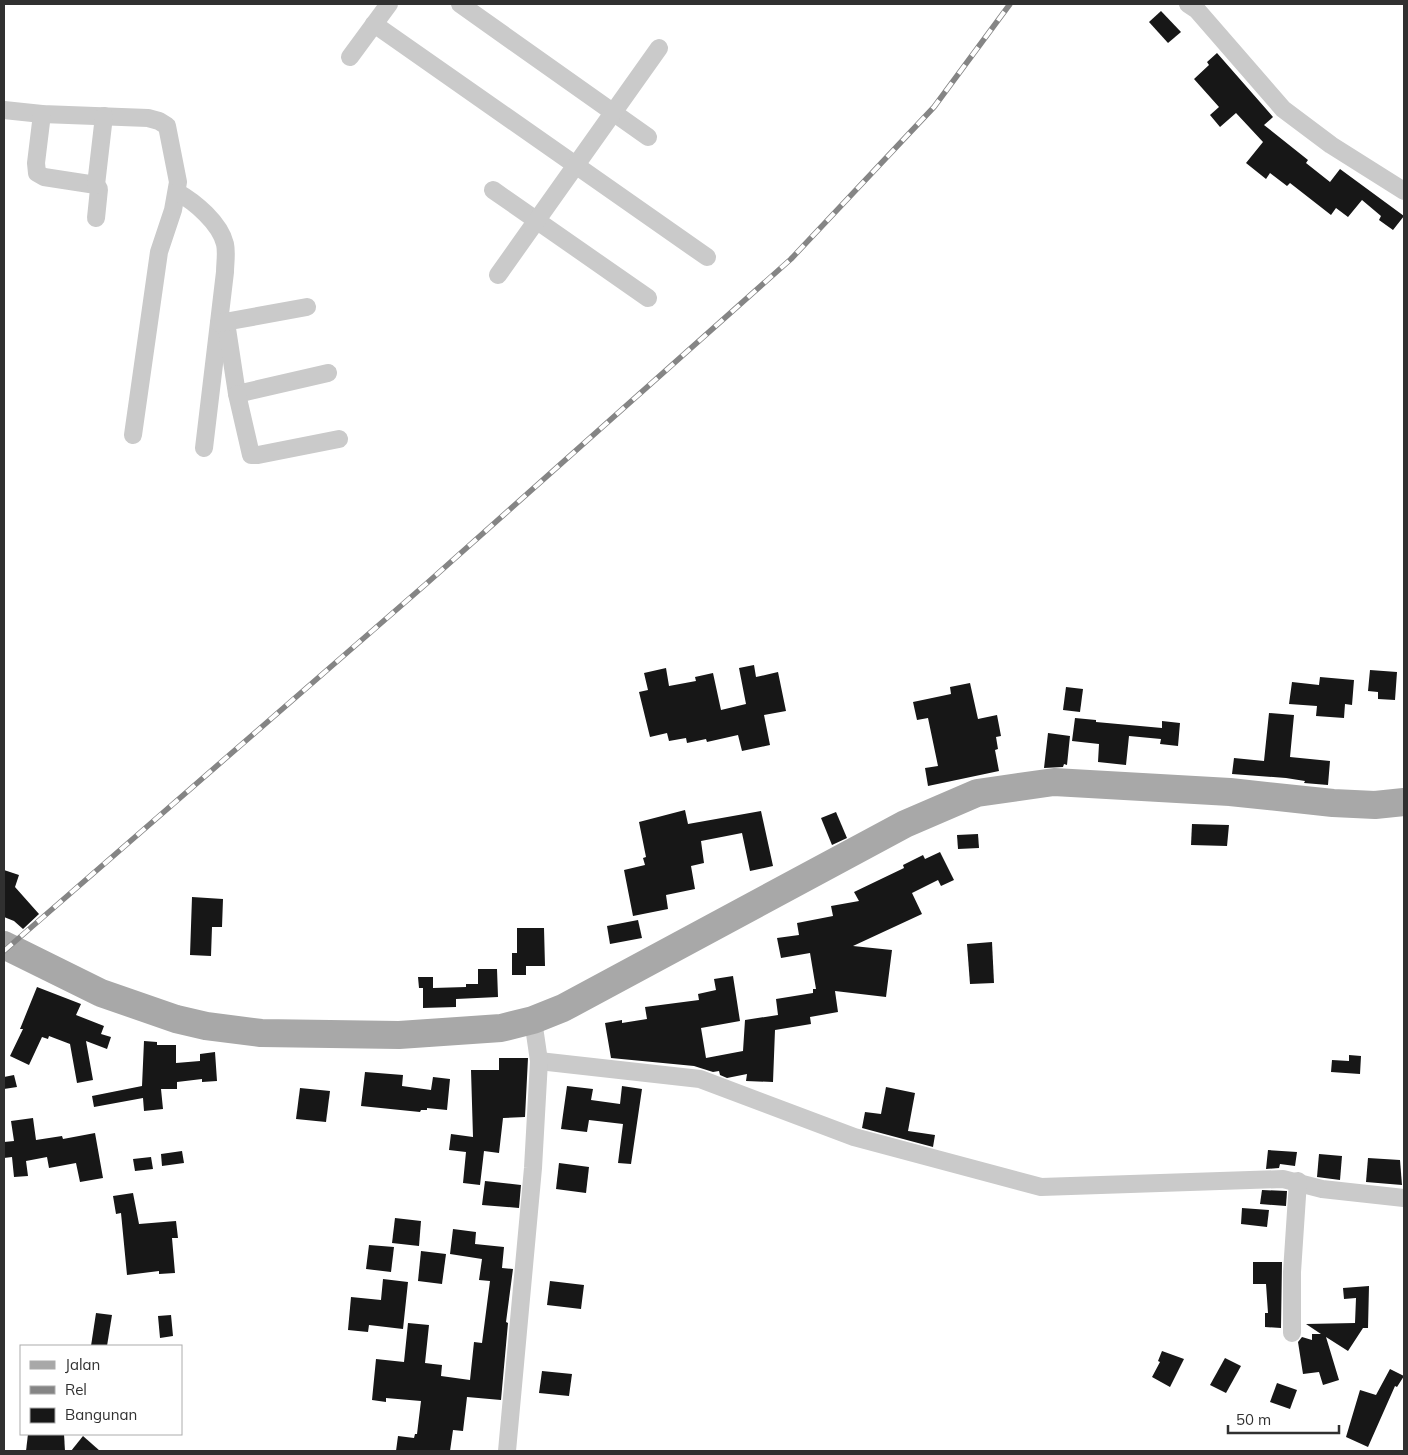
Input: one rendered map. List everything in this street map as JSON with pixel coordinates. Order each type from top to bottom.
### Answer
[{"type":"main road","points":[[4,945],[101,993],[176,1019],[206,1026],[286,1034],[344,1033],[399,1036],[501,1028],[534,1020],[612,982],[905,824],[976,793],[1054,782],[1230,792],[1340,804],[1375,805],[1404,802]]},
{"type":"street","points":[[350,57],[389,4]]},
{"type":"street","points":[[460,4],[648,137]]},
{"type":"street","points":[[1188,4],[1197,10],[1282,109],[1331,145],[1404,191]]},
{"type":"street","points":[[374,24],[707,257]]},
{"type":"street","points":[[498,275],[659,48]]},
{"type":"street","points":[[4,110],[42,114],[148,118],[167,126],[176,163],[177,192],[159,252],[133,435]]},
{"type":"street","points":[[42,114],[36,163],[37,173],[44,177],[96,185]]},
{"type":"street","points":[[96,218],[99,189],[96,185],[104,116]]},
{"type":"street","points":[[493,190],[536,222],[648,298]]},
{"type":"street","points":[[177,192],[203,212],[224,240],[225,272],[222,323],[204,448]]},
{"type":"street","points":[[222,323],[306,306]]},
{"type":"street","points":[[222,323],[251,455],[338,439]]},
{"type":"street","points":[[237,394],[328,373]]},
{"type":"street","points":[[507,1451],[533,1168],[539,1061],[534,1020]]},
{"type":"street","points":[[539,1061],[700,1079],[854,1137],[1041,1187],[1283,1179],[1322,1188],[1404,1198]]},
{"type":"street","points":[[1292,1333],[1292,1272],[1298,1181]]},
{"type":"building","points":[[1161,11],[1181,32],[1168,43],[1149,22]]},
{"type":"building","points":[[1217,53],[1273,117],[1264,125],[1308,160],[1306,163],[1330,182],[1340,169],[1404,216],[1393,230],[1379,220],[1381,216],[1362,200],[1348,217],[1336,208],[1331,215],[1290,183],[1287,186],[1270,173],[1266,179],[1246,163],[1263,142],[1236,113],[1220,127],[1210,115],[1219,107],[1194,79],[1209,65],[1207,62]]},
{"type":"building","points":[[754,665],[756,677],[778,672],[786,711],[764,715],[770,745],[742,751],[738,735],[707,742],[706,739],[687,743],[686,738],[669,741],[667,733],[650,737],[639,692],[648,690],[644,673],[666,668],[669,686],[696,681],[695,677],[713,673],[721,710],[746,704],[739,668]]},
{"type":"building","points":[[1370,670],[1397,672],[1395,700],[1378,699],[1378,692],[1368,691]]},
{"type":"building","points":[[1320,677],[1354,680],[1352,705],[1345,704],[1344,718],[1316,716],[1317,706],[1289,704],[1292,682],[1319,685]]},
{"type":"building","points":[[970,683],[978,719],[997,715],[1001,736],[996,737],[998,749],[995,750],[999,771],[928,786],[925,768],[938,766],[928,718],[917,720],[913,702],[951,694],[950,687]]},
{"type":"building","points":[[1066,687],[1083,689],[1080,712],[1063,710]]},
{"type":"building","points":[[1269,713],[1294,715],[1290,757],[1330,761],[1328,785],[1304,783],[1305,781],[1286,778],[1232,774],[1234,758],[1264,761]]},
{"type":"building","points":[[1075,718],[1096,720],[1096,722],[1162,728],[1162,721],[1180,723],[1178,746],[1160,744],[1161,739],[1129,736],[1126,765],[1098,762],[1099,744],[1072,741]]},
{"type":"building","points":[[1048,733],[1070,736],[1067,765],[1044,768]]},
{"type":"building","points":[[685,810],[688,824],[761,811],[773,866],[750,871],[742,833],[701,841],[704,863],[691,866],[695,889],[666,895],[668,909],[633,916],[624,870],[645,865],[643,858],[646,857],[639,822]]},
{"type":"building","points":[[836,812],[847,838],[832,845],[821,818]]},
{"type":"building","points":[[1192,824],[1229,825],[1227,846],[1191,845]]},
{"type":"building","points":[[978,834],[979,848],[958,849],[957,835]]},
{"type":"building","points":[[940,852],[954,880],[941,886],[938,880],[912,893],[922,914],[853,946],[892,950],[886,997],[835,991],[838,1012],[810,1017],[811,1024],[775,1030],[773,1082],[746,1081],[747,1074],[727,1078],[720,1075],[719,1071],[713,1072],[694,1066],[611,1058],[605,1023],[622,1020],[622,1023],[647,1019],[645,1007],[699,1000],[698,994],[716,990],[714,979],[733,976],[740,1021],[701,1028],[706,1058],[743,1051],[745,1020],[778,1015],[776,999],[813,993],[813,989],[816,989],[810,953],[781,958],[777,938],[799,935],[797,923],[833,916],[831,906],[859,901],[854,892],[904,868],[903,865],[923,855],[925,859]]},
{"type":"building","points":[[4,870],[19,875],[15,887],[39,914],[23,929],[14,921],[4,917]]},
{"type":"building","points":[[192,897],[223,899],[222,927],[212,927],[211,956],[190,955]]},
{"type":"building","points":[[638,920],[642,938],[610,944],[607,926]]},
{"type":"building","points":[[517,928],[544,928],[545,966],[526,966],[526,975],[512,975],[512,953],[517,953]]},
{"type":"building","points":[[992,942],[994,983],[970,984],[967,944]]},
{"type":"building","points":[[478,969],[497,969],[498,997],[456,999],[456,1007],[423,1008],[423,988],[419,988],[418,977],[433,977],[433,988],[466,987],[466,984],[478,984]]},
{"type":"building","points":[[37,987],[81,1004],[76,1015],[104,1026],[101,1034],[111,1037],[107,1049],[86,1041],[93,1080],[77,1083],[70,1044],[49,1036],[48,1039],[42,1037],[29,1065],[10,1056],[23,1029],[20,1029]]},
{"type":"building","points":[[144,1041],[157,1042],[157,1045],[176,1045],[176,1063],[200,1061],[200,1054],[215,1052],[217,1081],[202,1082],[202,1079],[177,1082],[177,1089],[161,1089],[163,1109],[144,1111],[143,1098],[94,1107],[92,1096],[142,1086]]},
{"type":"building","points":[[1349,1055],[1361,1056],[1360,1074],[1331,1072],[1332,1060],[1349,1061]]},
{"type":"building","points":[[499,1058],[528,1058],[525,1117],[503,1118],[499,1153],[484,1151],[480,1185],[463,1183],[466,1152],[449,1150],[451,1134],[473,1137],[471,1070],[499,1070]]},
{"type":"building","points":[[365,1072],[403,1075],[402,1086],[431,1090],[433,1077],[450,1079],[447,1110],[427,1108],[427,1110],[421,1110],[420,1112],[361,1106]]},
{"type":"building","points":[[14,1075],[17,1087],[4,1089],[4,1077]]},
{"type":"building","points":[[567,1086],[593,1089],[591,1100],[620,1104],[622,1086],[642,1089],[631,1164],[618,1163],[623,1124],[589,1120],[587,1132],[561,1129]]},
{"type":"building","points":[[886,1087],[915,1093],[908,1131],[935,1135],[933,1147],[862,1128],[865,1112],[881,1114]]},
{"type":"building","points":[[300,1088],[330,1091],[326,1122],[296,1119]]},
{"type":"building","points":[[33,1118],[36,1140],[62,1136],[63,1139],[95,1133],[103,1178],[80,1182],[76,1163],[49,1168],[47,1157],[26,1161],[28,1176],[14,1177],[12,1157],[4,1158],[4,1142],[14,1141],[11,1121]]},
{"type":"building","points":[[1268,1150],[1297,1152],[1295,1166],[1280,1164],[1279,1168],[1266,1169]]},
{"type":"building","points":[[182,1151],[184,1163],[162,1166],[161,1154]]},
{"type":"building","points":[[1319,1154],[1342,1156],[1340,1180],[1317,1177]]},
{"type":"building","points":[[151,1157],[153,1169],[135,1171],[133,1159]]},
{"type":"building","points":[[1368,1158],[1400,1160],[1402,1185],[1366,1182]]},
{"type":"building","points":[[559,1163],[589,1167],[586,1193],[556,1189]]},
{"type":"building","points":[[485,1181],[521,1185],[519,1208],[482,1205]]},
{"type":"building","points":[[1262,1190],[1287,1191],[1286,1206],[1260,1204]]},
{"type":"building","points":[[133,1193],[139,1224],[176,1221],[178,1238],[172,1238],[175,1273],[159,1274],[159,1271],[127,1275],[121,1213],[116,1214],[113,1196]]},
{"type":"building","points":[[1242,1208],[1269,1210],[1267,1227],[1241,1224]]},
{"type":"building","points":[[395,1218],[421,1221],[419,1246],[392,1243]]},
{"type":"building","points":[[453,1229],[476,1232],[475,1244],[504,1247],[502,1268],[513,1269],[506,1322],[508,1323],[501,1400],[467,1397],[463,1431],[453,1430],[450,1451],[396,1451],[398,1436],[414,1438],[415,1434],[417,1434],[421,1401],[386,1398],[386,1402],[372,1400],[376,1359],[404,1362],[408,1323],[429,1325],[425,1363],[442,1365],[441,1376],[470,1380],[474,1342],[482,1343],[490,1281],[479,1280],[482,1259],[450,1254]]},
{"type":"building","points":[[369,1245],[394,1247],[391,1272],[366,1269]]},
{"type":"building","points":[[421,1251],[446,1254],[442,1284],[418,1281]]},
{"type":"building","points":[[1253,1262],[1282,1262],[1281,1328],[1265,1327],[1265,1313],[1268,1313],[1266,1284],[1253,1284]]},
{"type":"building","points":[[383,1279],[408,1282],[403,1329],[369,1325],[368,1332],[348,1330],[351,1297],[381,1300]]},
{"type":"building","points":[[550,1281],[584,1285],[581,1309],[547,1305]]},
{"type":"building","points":[[1369,1286],[1368,1328],[1363,1328],[1348,1351],[1326,1337],[1339,1380],[1323,1385],[1319,1372],[1303,1374],[1298,1342],[1302,1337],[1312,1340],[1312,1334],[1321,1334],[1306,1324],[1355,1323],[1356,1298],[1344,1299],[1343,1288]]},
{"type":"building","points":[[96,1313],[112,1315],[107,1345],[91,1345]]},
{"type":"building","points":[[171,1315],[173,1336],[160,1338],[158,1316]]},
{"type":"building","points":[[1162,1351],[1184,1359],[1170,1387],[1152,1377],[1160,1362],[1158,1361]]},
{"type":"building","points":[[1225,1358],[1241,1366],[1226,1393],[1210,1385]]},
{"type":"building","points":[[1390,1369],[1404,1376],[1397,1387],[1395,1386],[1368,1447],[1346,1437],[1360,1390],[1376,1395]]},
{"type":"building","points":[[542,1371],[572,1374],[569,1396],[539,1393]]},
{"type":"building","points":[[1277,1383],[1297,1390],[1290,1409],[1270,1402]]},
{"type":"building","points":[[28,1435],[64,1435],[65,1451],[26,1451]]},
{"type":"building","points":[[83,1436],[100,1451],[71,1451]]},
{"type":"railway","points":[[4,951],[426,584],[791,259],[934,107],[1010,4]]}]
